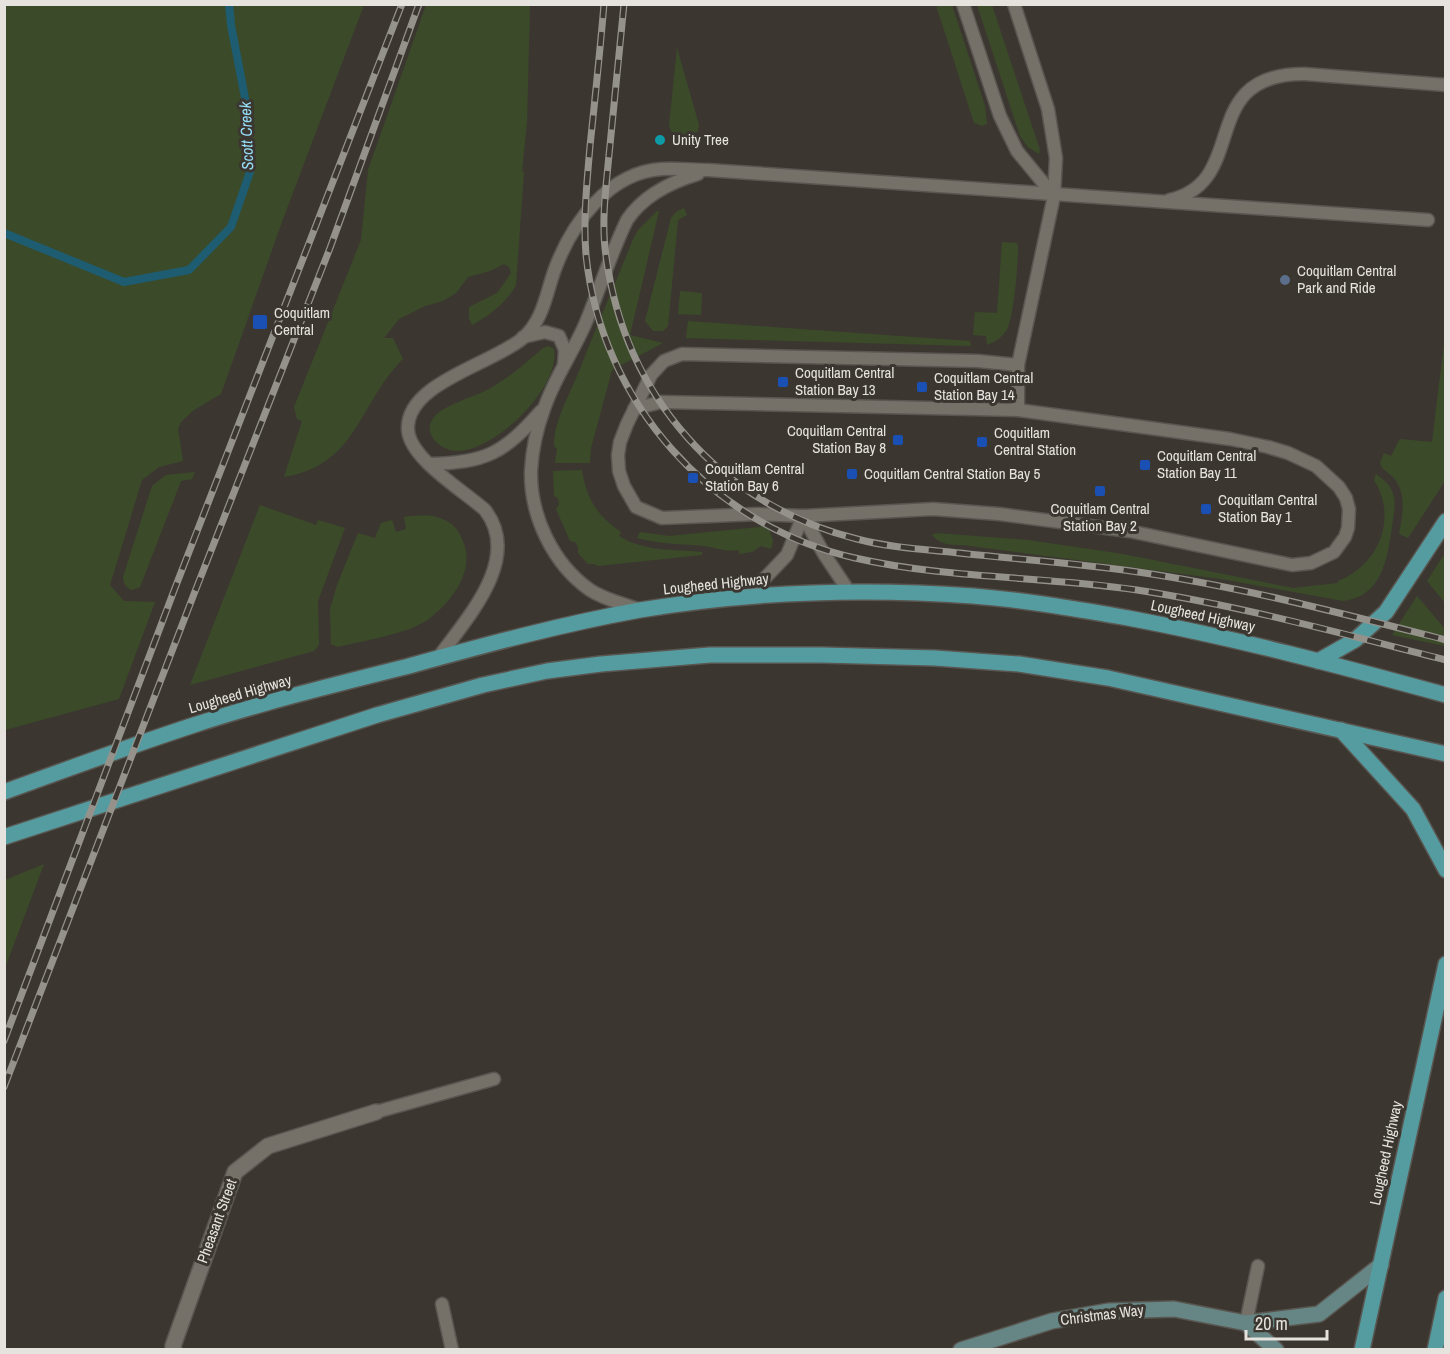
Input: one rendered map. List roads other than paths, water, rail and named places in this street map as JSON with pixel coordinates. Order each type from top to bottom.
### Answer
[{"type":"main road","points":[[1318,660],[1355,640],[1386,612],[1446,521]]},
{"type":"main road","name":"Lougheed Highway","points":[[4,792],[197,724],[438,658],[573,623],[642,610],[726,599],[850,592],[973,596],[1053,604],[1183,629],[1318,660],[1446,695]]},
{"type":"main road","points":[[4,837],[377,715],[483,685],[547,672],[656,658],[710,655],[822,655],[935,658],[1019,664],[1108,678],[1446,754]]},
{"type":"main road","points":[[1341,730],[1413,809],[1446,870]]},
{"type":"main road","name":"Lougheed Highway","points":[[1362,1350],[1446,964]]},
{"type":"main road","points":[[1435,1350],[1446,1298]]},
{"type":"street","name":"Pheasant Street","points":[[174,1350],[172,1346],[235,1172],[268,1146],[376,1112]]},
{"type":"street","name":"Christmas Way","points":[[961,1350],[1052,1321],[1109,1311],[1174,1309],[1246,1323],[1319,1314],[1380,1265]]},
{"type":"street","points":[[1246,1323],[1276,1350]]},
{"type":"lane","points":[[963,4],[1000,116],[1017,151],[1054,196]]},
{"type":"lane","points":[[1014,4],[1052,125],[1056,158],[1054,196],[1018,365],[1018,410]]},
{"type":"lane","points":[[1161,201],[1182,196],[1204,181],[1218,157],[1233,112],[1249,90],[1261,81],[1288,74],[1305,74],[1446,86]]},
{"type":"lane","points":[[524,338],[540,316],[555,269],[571,234],[586,212],[604,194],[632,177],[662,169],[708,170],[1054,196],[1161,201],[1428,220]]},
{"type":"lane","points":[[642,610],[591,591],[557,556],[543,532],[537,511],[531,471],[534,444],[544,408],[586,324],[621,233],[634,209],[673,183],[708,170]]},
{"type":"lane","points":[[438,658],[479,602],[486,588],[496,560],[498,537],[492,520],[485,510],[421,458],[412,445],[408,430],[414,406],[440,383],[474,367],[524,338],[545,332],[559,336],[565,350],[563,368]]},
{"type":"lane","points":[[634,410],[661,402],[1018,410],[1230,439],[1288,453],[1316,466],[1339,487],[1346,498],[1349,509],[1345,537],[1334,552],[1323,559],[1292,565],[1129,531],[999,514],[933,509],[803,516],[758,514],[662,518],[636,507],[624,486],[619,471],[620,442],[634,410],[651,375],[664,361],[682,354],[1018,365]]},
{"type":"lane","points":[[429,464],[460,463],[487,456],[521,434],[544,408]]},
{"type":"lane","points":[[803,516],[824,554],[850,592]]},
{"type":"lane","points":[[726,599],[764,579],[786,555],[803,516]]},
{"type":"lane","points":[[376,1112],[494,1079]]},
{"type":"lane","points":[[1246,1323],[1258,1266]]},
{"type":"lane","points":[[442,1304],[452,1350]]},
{"type":"waterway","name":"Scott Creek","points":[[4,233],[124,282],[189,270],[231,227],[251,169],[245,98],[229,4]]},
{"type":"railway","points":[[4,1041],[175,588],[402,4]]},
{"type":"railway","points":[[4,1087],[330,248],[419,4]]},
{"type":"railway","points":[[604,4],[585,214],[586,255],[596,309],[614,360],[640,407],[672,450],[711,487],[754,518],[803,542],[855,558],[960,574],[1102,585],[1137,590],[1292,621],[1446,660]]},
{"type":"railway","points":[[624,4],[604,218],[606,256],[617,307],[634,354],[657,398],[687,437],[722,471],[762,500],[807,523],[868,542],[915,549],[1091,566],[1177,578],[1293,602],[1446,640]]},
{"type":"place","name":"Unity Tree","points":[[660,140]]},
{"type":"place","name":"Coquitlam Central Park and Ride","points":[[1285,280]]},
{"type":"place","name":"Coquitlam Central","points":[[260,322]]},
{"type":"place","name":"Coquitlam Central Station Bay 13","points":[[783,382]]},
{"type":"place","name":"Coquitlam Central Station Bay 14","points":[[922,387]]},
{"type":"place","name":"Coquitlam Central Station Bay 8","points":[[898,440]]},
{"type":"place","name":"Coquitlam Central Station","points":[[982,442]]},
{"type":"place","name":"Coquitlam Central Station Bay 11","points":[[1145,465]]},
{"type":"place","name":"Coquitlam Central Station Bay 5","points":[[852,474]]},
{"type":"place","name":"Coquitlam Central Station Bay 6","points":[[693,478]]},
{"type":"place","name":"Coquitlam Central Station Bay 2","points":[[1100,491]]},
{"type":"place","name":"Coquitlam Central Station Bay 1","points":[[1206,509]]}]
